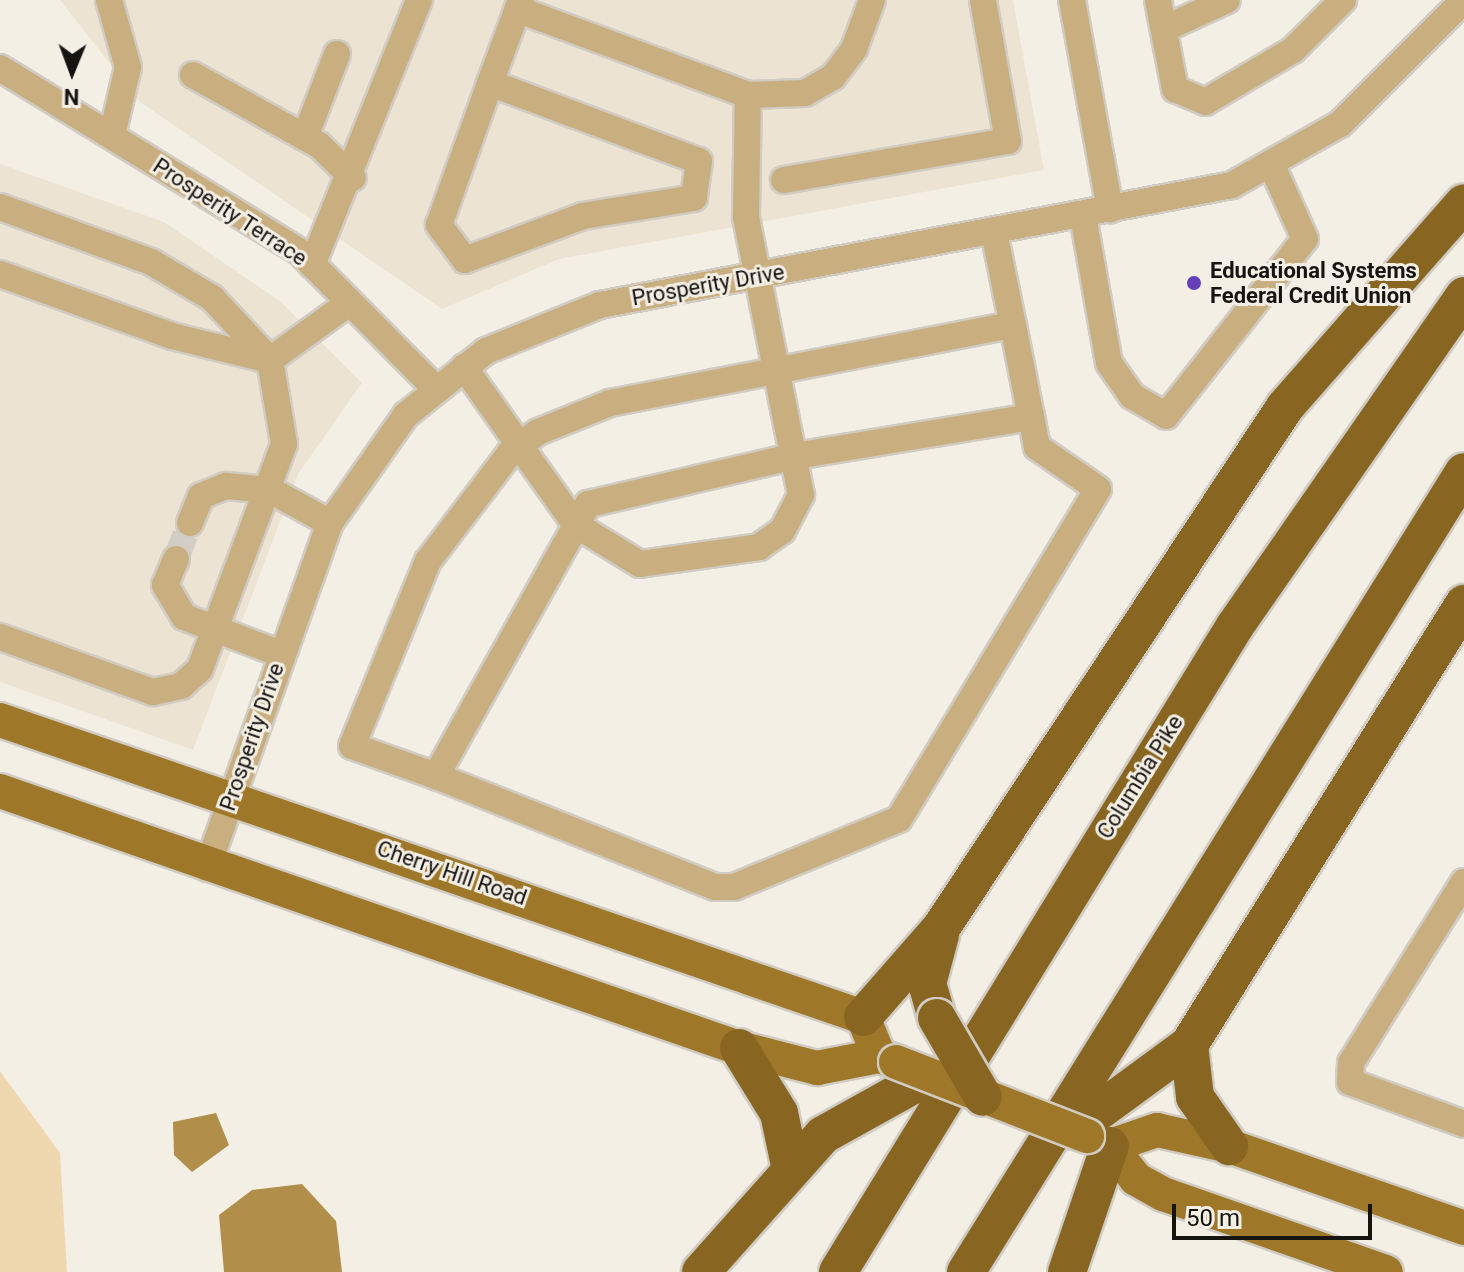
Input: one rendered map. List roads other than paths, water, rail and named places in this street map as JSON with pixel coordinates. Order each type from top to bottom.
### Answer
[{"type":"highway","points":[[863,1017],[941,928],[1285,407],[1464,203]]},
{"type":"highway","name":"Columbia Pike","points":[[838,1272],[1235,626],[1464,296]]},
{"type":"highway","points":[[966,1272],[1464,472]]},
{"type":"highway","points":[[1067,1272],[1092,1131],[1189,1045],[1464,604]]},
{"type":"highway","points":[[941,928],[927,984],[937,1018],[983,1097]]},
{"type":"highway","points":[[1189,1045],[1195,1097],[1229,1146]]},
{"type":"highway","points":[[739,1048],[779,1113],[790,1165]]},
{"type":"highway","points":[[701,1272],[790,1165],[867,1110],[901,1065]]},
{"type":"main road","name":"Cherry Hill Road","points":[[0,720],[863,1017]]},
{"type":"main road","points":[[0,791],[207,868],[739,1048],[817,1068],[901,1065],[983,1097],[1092,1131],[1157,1130],[1229,1146],[1464,1228]]},
{"type":"main road","points":[[863,1017],[901,1065]]},
{"type":"main road","points":[[1092,1131],[1136,1179],[1163,1194],[1386,1272]]},
{"type":"street","points":[[312,265],[353,178],[419,0]]},
{"type":"street","points":[[490,83],[699,161],[694,198],[583,216],[465,260],[439,225],[490,83],[519,5],[748,95],[805,93],[833,77],[854,49],[872,0]]},
{"type":"street","points":[[784,180],[1008,141],[983,0]]},
{"type":"street","points":[[1072,0],[1110,210]]},
{"type":"street","points":[[1158,0],[1175,89],[1205,102],[1293,50],[1343,0]]},
{"type":"street","points":[[1164,29],[1227,0]]},
{"type":"street","name":"Prosperity Drive","points":[[207,868],[330,523],[379,445],[435,388],[464,367],[556,318],[755,277],[1190,197],[1273,168],[1372,97],[1464,0]]},
{"type":"street","points":[[112,2],[128,67],[112,135]]},
{"type":"street","points":[[305,137],[337,54]]},
{"type":"street","name":"Prosperity Terrace","points":[[0,68],[112,135],[312,265],[435,388]]},
{"type":"street","points":[[193,75],[305,137],[353,178]]},
{"type":"street","points":[[464,367],[576,525],[640,564],[759,547],[782,531],[801,495],[755,277],[746,216],[748,95]]},
{"type":"street","points":[[1083,216],[1109,363],[1132,396],[1166,416],[1302,231],[1273,168]]},
{"type":"street","points":[[0,207],[151,262],[212,298],[270,360],[284,444],[270,490],[200,669],[181,686],[153,692],[0,637]]},
{"type":"street","points":[[994,232],[1013,325],[1037,447],[1098,489],[899,819],[734,887],[715,887],[436,776],[352,746],[428,561],[521,445],[610,403],[1013,325]]},
{"type":"street","points":[[0,274],[172,336],[270,360],[349,303]]},
{"type":"street","points":[[436,776],[588,504],[615,493],[795,456],[1031,417]]},
{"type":"street","points":[[190,523],[201,496],[226,486],[270,490],[330,523]]},
{"type":"street","points":[[176,559],[165,585],[184,617],[213,632],[281,654]]},
{"type":"street","points":[[1464,882],[1351,1063],[1350,1082],[1464,1124]]},
{"type":"tunnel","points":[[176,559],[190,523]]},
{"type":"place","name":"Educational Systems Federal Credit Union","points":[[1194,283]]}]
